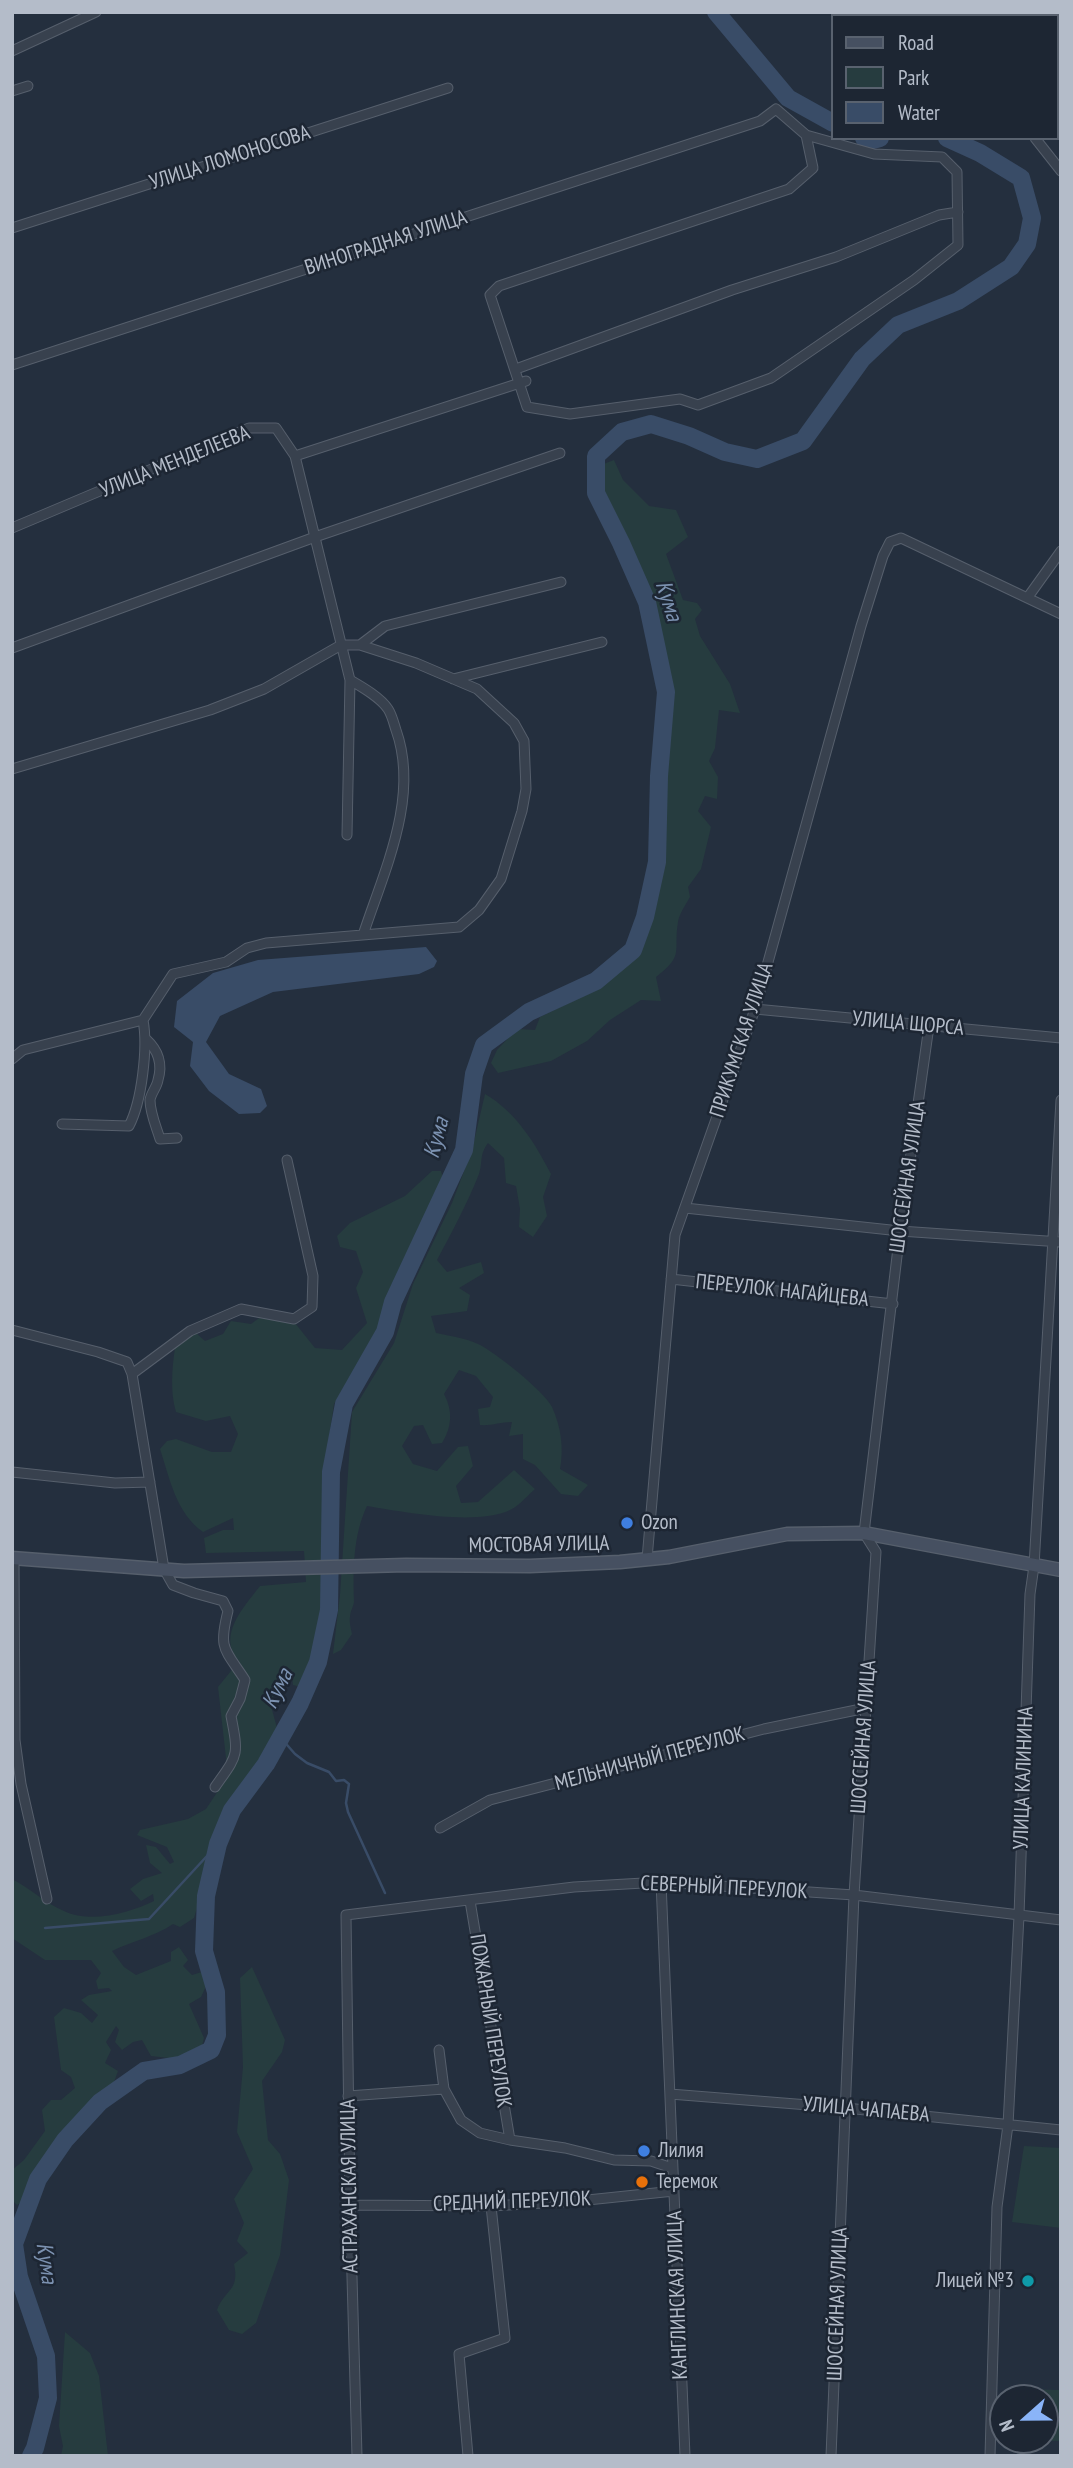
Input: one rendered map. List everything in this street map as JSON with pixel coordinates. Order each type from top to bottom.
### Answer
[{"type":"main road","name":"МОСТОВАЯ УЛИЦА","points":[[13,1558],[184,1571],[406,1565],[530,1566],[647,1559],[787,1534],[864,1533],[1061,1570]]},
{"type":"street","points":[[12,51],[96,12]]},
{"type":"street","points":[[12,91],[28,86]]},
{"type":"street","name":"УЛИЦА ЛОМОНОСОВА","points":[[12,228],[448,88]]},
{"type":"street","name":"ВИНОГРАДНАЯ УЛИЦА","points":[[12,365],[760,121],[776,109],[806,135]]},
{"type":"street","points":[[806,135],[874,153],[942,157],[957,172],[958,212],[958,246],[914,280],[771,378],[698,405],[680,399],[570,414],[527,407],[522,383],[490,295],[499,286],[789,189],[813,168],[806,135]]},
{"type":"street","points":[[1037,140],[1061,172]]},
{"type":"street","points":[[516,369],[732,290],[835,257],[939,215],[958,212]]},
{"type":"street","points":[[347,835],[350,680],[295,457],[522,383]]},
{"type":"street","name":"УЛИЦА МЕНДЕЛЕЕВА","points":[[12,528],[250,428],[276,428],[295,457]]},
{"type":"street","points":[[12,648],[314,537],[560,453]]},
{"type":"street","name":"ПРИКУМСКАЯ УЛИЦА","points":[[647,1559],[675,1235],[755,1009],[861,626],[883,556],[890,542],[901,538],[1028,597]]},
{"type":"street","points":[[1061,551],[1028,597],[1061,614]]},
{"type":"street","points":[[360,645],[385,626],[561,582]]},
{"type":"street","points":[[453,679],[602,642]]},
{"type":"street","points":[[12,769],[210,709],[264,689],[341,645],[360,645],[416,663],[477,690],[514,723],[524,741],[526,789],[522,811],[501,879],[480,910],[458,928],[266,943],[247,948],[226,962],[173,974],[143,1020],[146,1039],[144,1061],[130,1126],[62,1124]]},
{"type":"street","points":[[350,680],[367,690],[388,709],[402,748],[405,774],[397,833],[363,935]]},
{"type":"street","name":"УЛИЦА ЩОРСА","points":[[755,1009],[1061,1038]]},
{"type":"street","points":[[12,1059],[23,1050],[143,1020]]},
{"type":"street","name":"ШОССЕЙНАЯ УЛИЦА","points":[[831,2456],[854,1895],[876,1552],[864,1533],[900,1231],[929,1026]]},
{"type":"street","points":[[146,1039],[157,1050],[160,1063],[159,1079],[150,1097],[151,1111],[160,1139],[177,1138]]},
{"type":"street","name":"УЛИЦА КАЛИНИНА","points":[[990,2456],[998,2207],[1008,2125],[1019,1916],[1030,1594],[1057,1242],[1061,1100]]},
{"type":"street","points":[[132,1374],[190,1331],[241,1308],[294,1319],[312,1307],[313,1276],[287,1160]]},
{"type":"street","points":[[685,1208],[900,1231],[1057,1242]]},
{"type":"street","name":"ПЕРЕУЛОК НАГАЙЦЕВА","points":[[671,1279],[893,1304]]},
{"type":"street","points":[[12,1330],[127,1362],[132,1374],[164,1569],[173,1585],[223,1601],[228,1611],[223,1632],[225,1651],[245,1680],[240,1699],[231,1716],[237,1745],[235,1758],[215,1787]]},
{"type":"street","points":[[12,1472],[115,1483],[150,1482]]},
{"type":"street","points":[[13,1558],[15,1740],[21,1784],[47,1899]]},
{"type":"street","name":"МЕЛЬНИЧНЫЙ ПЕРЕУЛОК","points":[[440,1828],[491,1800],[764,1729],[866,1708]]},
{"type":"street","name":"СЕВЕРНЫЙ ПЕРЕУЛОК","points":[[346,1916],[574,1887],[661,1882],[854,1895],[1061,1920]]},
{"type":"street","name":"КАНГЛИНСКАЯ УЛИЦА","points":[[661,1882],[685,2456]]},
{"type":"street","name":"ПОЖАРНЫЙ ПЕРЕУЛОК","points":[[470,1901],[510,2140]]},
{"type":"street","name":"АСТРАХАНСКАЯ УЛИЦА","points":[[346,1916],[357,2456]]},
{"type":"street","points":[[439,2050],[444,2089],[461,2120],[480,2133],[614,2160],[652,2161],[672,2168]]},
{"type":"street","points":[[348,2096],[444,2089]]},
{"type":"street","name":"УЛИЦА ЧАПАЕВА","points":[[670,2094],[846,2108],[1061,2130]]},
{"type":"street","name":"СРЕДНИЙ ПЕРЕУЛОК","points":[[350,2205],[491,2206],[578,2201],[674,2191]]},
{"type":"street","points":[[468,2456],[459,2354],[505,2338],[491,2206]]},
{"type":"green space","points":[[614,460],[623,480],[649,506],[676,510],[688,537],[666,554],[683,600],[697,603],[702,610],[695,619],[700,636],[730,684],[740,713],[719,710],[715,748],[709,761],[718,777],[717,799],[705,796],[698,811],[711,827],[701,869],[688,887],[690,897],[679,919],[676,953],[671,963],[656,977],[661,1001],[641,1000],[610,1020],[587,1041],[551,1061],[498,1073],[491,1063],[497,1050],[517,1029],[535,1030],[540,1017],[601,987],[638,954],[652,917],[663,863],[671,690],[652,600],[601,493],[601,465]]},
{"type":"green space","points":[[485,1094],[496,1101],[524,1129],[551,1174],[543,1197],[547,1216],[533,1237],[519,1227],[520,1209],[516,1186],[506,1183],[504,1158],[488,1143],[483,1151],[474,1185],[437,1260],[447,1272],[481,1262],[484,1273],[459,1288],[470,1295],[467,1311],[431,1316],[436,1333],[468,1340],[486,1348],[518,1372],[547,1400],[558,1422],[562,1445],[560,1469],[588,1485],[578,1496],[561,1494],[535,1465],[523,1459],[523,1434],[509,1436],[512,1422],[480,1425],[478,1409],[490,1407],[493,1397],[476,1376],[459,1370],[444,1394],[450,1419],[442,1443],[432,1444],[423,1425],[414,1426],[402,1446],[413,1464],[437,1471],[458,1447],[468,1446],[473,1466],[456,1486],[461,1503],[478,1502],[514,1470],[535,1489],[510,1510],[479,1517],[440,1516],[367,1506],[362,1517],[355,1553],[354,1601],[350,1619],[352,1634],[341,1650],[333,1654],[340,1595],[352,1412],[394,1343],[413,1284],[452,1203],[472,1150]]},
{"type":"green space","points":[[432,1171],[441,1171],[443,1178],[389,1295],[380,1329],[334,1404],[324,1471],[323,1594],[308,1680],[301,1687],[293,1685],[291,1669],[278,1675],[271,1706],[277,1728],[263,1758],[228,1808],[202,1877],[194,1918],[180,1927],[173,1924],[112,1951],[124,1967],[136,1975],[171,1961],[171,1952],[179,1947],[188,1960],[183,1966],[192,1975],[202,1972],[208,1982],[201,1997],[189,2004],[204,2038],[202,2046],[178,2059],[151,2056],[142,2040],[133,2042],[122,2050],[115,2042],[119,2030],[116,2026],[106,2042],[111,2050],[105,2063],[118,2071],[114,2082],[60,2135],[35,2170],[24,2201],[17,2205],[12,2200],[12,2170],[24,2160],[45,2131],[42,2110],[51,2100],[61,2100],[75,2088],[71,2077],[61,2070],[54,2017],[64,2008],[81,2013],[92,2023],[98,2015],[81,2000],[89,1995],[112,1991],[109,1988],[98,1989],[96,1981],[101,1973],[91,1960],[45,1960],[12,1938],[12,1879],[57,1908],[86,1917],[122,1913],[154,1901],[153,1894],[141,1901],[130,1889],[143,1879],[162,1873],[150,1863],[146,1845],[156,1847],[170,1864],[174,1862],[167,1847],[137,1835],[140,1830],[188,1819],[206,1809],[228,1776],[218,1687],[239,1661],[230,1642],[235,1622],[260,1586],[306,1582],[304,1551],[206,1553],[204,1538],[223,1530],[234,1530],[233,1518],[203,1532],[194,1524],[175,1495],[160,1449],[167,1441],[176,1439],[212,1452],[231,1452],[238,1434],[230,1416],[206,1421],[176,1412],[172,1380],[175,1348],[196,1333],[205,1341],[223,1334],[231,1321],[251,1324],[259,1318],[295,1323],[315,1348],[342,1350],[367,1323],[356,1288],[363,1272],[356,1251],[340,1247],[337,1236],[350,1223],[405,1196]]},
{"type":"green space","points":[[252,1967],[285,2040],[282,2052],[262,2081],[268,2140],[280,2154],[289,2180],[280,2255],[256,2323],[242,2334],[229,2330],[217,2310],[235,2280],[234,2264],[248,2253],[237,2241],[244,2223],[234,2199],[253,2169],[237,2132],[243,2067],[240,1978]]},
{"type":"green space","points":[[1024,2146],[1061,2148],[1061,2228],[1012,2222]]},
{"type":"green space","points":[[65,2332],[90,2353],[99,2376],[108,2456],[61,2456],[63,2446],[59,2426]]},
{"type":"green space","points":[[1059,2390],[1061,2390],[1059,2441]]},
{"type":"water","points":[[426,947],[437,961],[434,967],[419,974],[273,992],[220,1016],[206,1042],[229,1074],[261,1089],[267,1106],[260,1113],[239,1114],[209,1091],[190,1066],[193,1042],[174,1027],[177,1001],[213,973],[258,960]]},
{"type":"waterway","name":"Кума","points":[[716,12],[788,98],[832,122]]},
{"type":"waterway","name":"Кума","points":[[867,140],[873,140]]},
{"type":"waterway","name":"Кума","points":[[31,2456],[48,2398],[46,2356],[19,2277],[14,2244],[38,2179],[65,2140],[100,2102],[144,2071],[180,2065],[211,2050],[217,2035],[216,1992],[204,1951],[206,1896],[218,1844],[232,1810],[266,1764],[300,1703],[318,1662],[329,1610],[331,1472],[344,1404],[385,1332],[393,1302],[464,1150],[474,1074],[484,1045],[529,1012],[596,981],[633,950],[645,917],[657,862],[659,776],[666,692],[647,602],[596,493],[596,456],[622,432],[651,424],[689,436],[725,452],[757,459],[803,441],[862,359],[898,325],[958,301],[1011,267],[1027,244],[1032,218],[1021,178],[980,153],[951,140]]},
{"type":"waterway","points":[[281,1738],[307,1763],[329,1772],[336,1781],[344,1780],[349,1784],[346,1803],[348,1812],[385,1893]]},
{"type":"waterway","points":[[45,1928],[149,1919],[218,1844]]},
{"type":"place","name":"Ozon","points":[[627,1523]]},
{"type":"place","name":"Лилия","points":[[644,2151]]},
{"type":"place","name":"Теремок","points":[[642,2182]]},
{"type":"place","name":"Лицей №3","points":[[1028,2281]]}]
